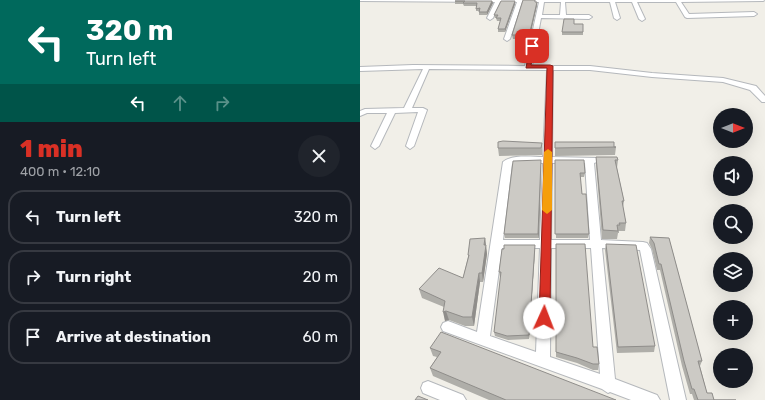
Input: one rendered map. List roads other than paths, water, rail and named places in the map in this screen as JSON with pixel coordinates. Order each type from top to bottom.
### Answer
[{"type":"street","points":[[360,0],[520,0],[591,2],[677,1],[730,12],[756,15],[750,10]]},
{"type":"street","points":[[360,5],[367,0]]},
{"type":"street","points":[[473,7],[477,0]]},
{"type":"street","points":[[490,18],[498,0]]},
{"type":"street","points":[[507,39],[520,0]]},
{"type":"street","points":[[720,0],[724,6]]},
{"type":"street","points":[[677,1],[688,16],[703,7],[720,0],[764,1]]},
{"type":"street","points":[[740,0],[745,5]]},
{"type":"street","points":[[528,66],[542,1]]},
{"type":"street","points":[[563,1],[563,17]]},
{"type":"street","points":[[612,1],[617,18]]},
{"type":"street","points":[[634,1],[642,19]]},
{"type":"street","points":[[655,1],[659,7]]},
{"type":"street","points":[[538,16],[563,17],[586,15]]},
{"type":"street","points":[[360,69],[528,66],[590,68],[652,75],[723,80],[753,88],[765,100]]},
{"type":"street","points":[[543,361],[547,245],[550,66]]},
{"type":"street","points":[[407,110],[427,67]]},
{"type":"street","points":[[375,146],[392,110]]},
{"type":"street","points":[[360,114],[365,111],[424,111],[410,146]]},
{"type":"street","points":[[482,339],[508,162],[514,160],[602,160]]},
{"type":"street","points":[[589,160],[608,386]]},
{"type":"street","points":[[497,244],[596,244],[643,246],[645,249],[678,400]]},
{"type":"street","points":[[448,327],[608,386],[652,400]]},
{"type":"street","points":[[428,388],[458,400]]}]
